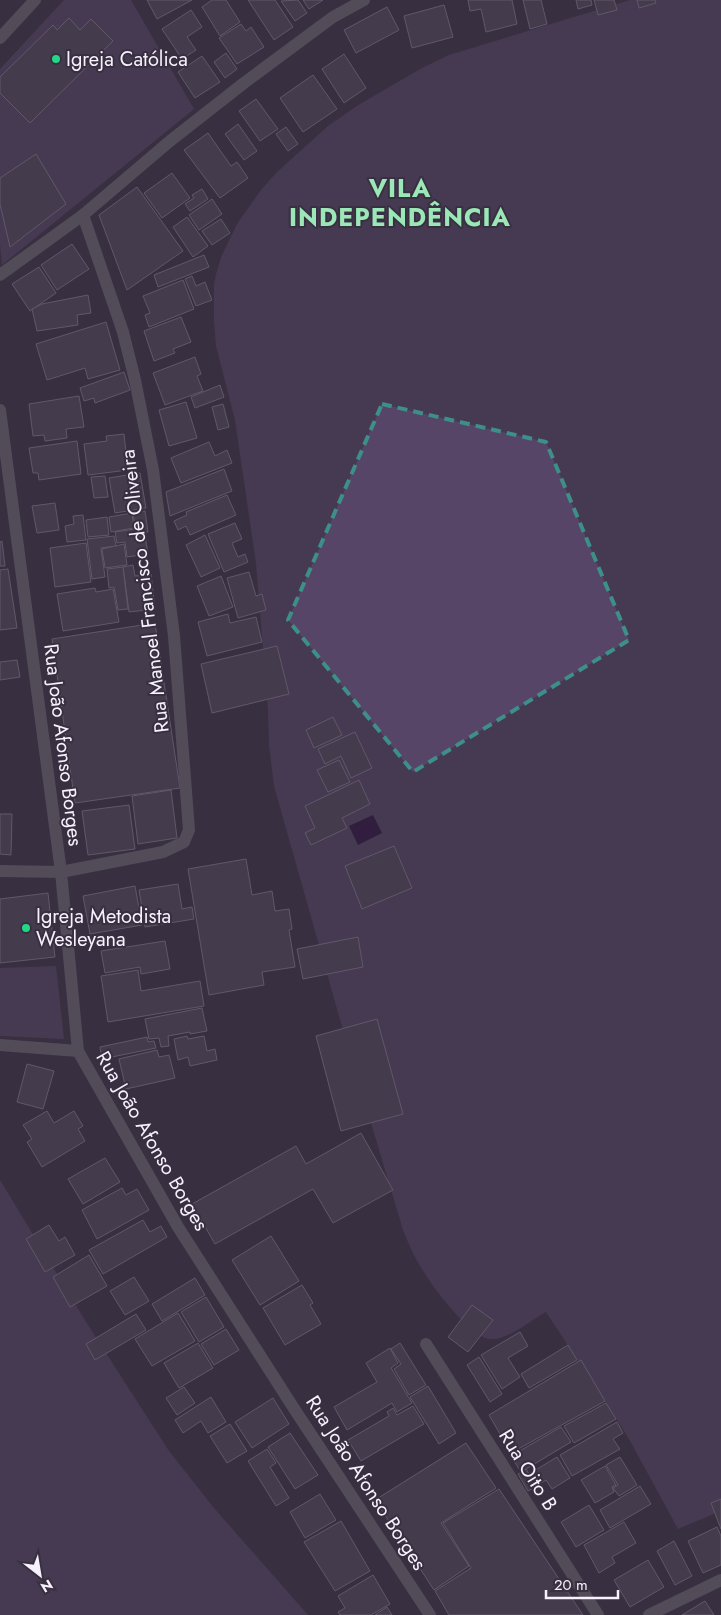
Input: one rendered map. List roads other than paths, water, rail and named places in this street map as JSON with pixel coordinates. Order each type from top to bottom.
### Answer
[{"type":"street","points":[[0,38],[35,0]]},
{"type":"street","points":[[0,275],[83,215],[170,141],[244,83],[333,17],[364,0]]},
{"type":"street","name":"Rua Manoel Francisco de Oliveira","points":[[0,871],[61,872],[163,852],[184,842],[189,830],[174,636],[153,470],[135,380],[123,332],[83,215]]},
{"type":"street","name":"Rua João Afonso Borges","points":[[0,410],[61,872],[78,1051],[178,1227],[293,1407],[430,1615]]},
{"type":"street","points":[[0,1045],[78,1051]]},
{"type":"street","name":"Rua Oito B","points":[[426,1344],[598,1615]]},
{"type":"street","points":[[651,1614],[721,1580]]},
{"type":"place","name":"Igreja Católica","points":[[56,59]]},
{"type":"place","name":"Igreja Metodista Wesleyana","points":[[26,928]]},
{"type":"district","name":"VILA INDEPENDÊNCIA","points":[[400,202]]}]
